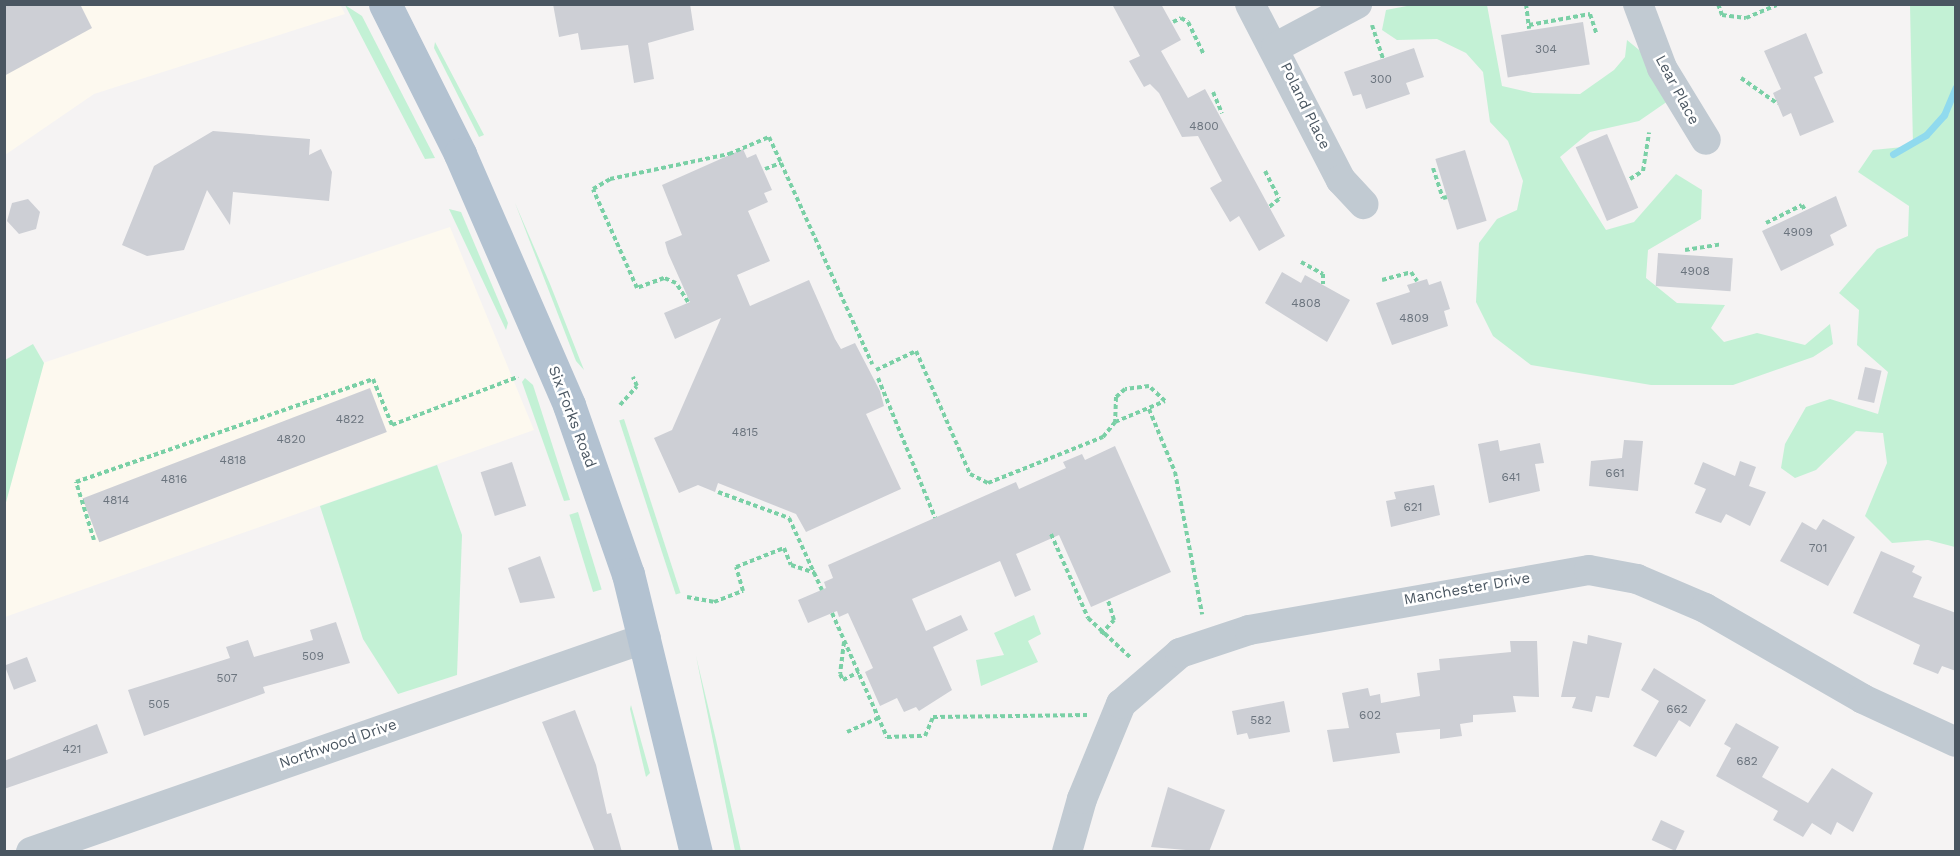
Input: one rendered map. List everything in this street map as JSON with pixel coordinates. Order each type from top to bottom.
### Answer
[{"type":"main road","name":"Six Forks Road","points":[[385,4],[460,154],[569,405],[646,638],[696,852]]},
{"type":"street","name":"Poland Place","points":[[1250,4],[1276,47],[1341,180],[1363,204]]},
{"type":"street","name":"Lear Place","points":[[1638,4],[1662,68],[1706,140]]},
{"type":"street","points":[[1276,47],[1363,10]]},
{"type":"street","name":"Manchester Drive","points":[[1067,852],[1088,782],[1121,704],[1180,652],[1249,630],[1593,569],[1637,579],[1705,608],[1863,699],[1956,742]]},
{"type":"street","name":"Northwood Drive","points":[[32,852],[646,638]]},
{"type":"path","points":[[1526,4],[1529,27],[1590,14],[1597,35]]},
{"type":"path","points":[[1718,4],[1722,15],[1746,18],[1776,5]]},
{"type":"path","points":[[1363,10],[1383,59]]},
{"type":"path","points":[[1173,22],[1181,18],[1188,22],[1204,55]]},
{"type":"path","points":[[1742,78],[1778,104]]},
{"type":"path","points":[[1213,92],[1222,112]]},
{"type":"path","points":[[1630,179],[1643,171],[1649,132]]},
{"type":"path","points":[[688,302],[676,284],[664,278],[637,288],[593,189],[610,179],[729,154],[769,136],[872,364]]},
{"type":"path","points":[[765,169],[781,163]]},
{"type":"path","points":[[1433,168],[1443,198],[1447,197]]},
{"type":"path","points":[[1265,171],[1279,199],[1269,207]]},
{"type":"path","points":[[1766,223],[1802,205],[1805,210]]},
{"type":"path","points":[[1685,250],[1721,244]]},
{"type":"path","points":[[1302,262],[1323,274],[1323,284]]},
{"type":"path","points":[[1382,280],[1411,272],[1417,281]]},
{"type":"path","points":[[876,370],[916,351],[970,474],[988,483],[1103,437],[1115,422],[1165,401],[1149,386],[1125,389],[1116,397],[1115,422]]},
{"type":"path","points":[[620,405],[637,386],[633,376]]},
{"type":"path","points":[[94,540],[76,482],[373,379],[392,425],[518,377]]},
{"type":"path","points":[[878,378],[935,518]]},
{"type":"path","points":[[1149,409],[1175,472],[1202,614]]},
{"type":"path","points":[[718,492],[789,518],[822,590]]},
{"type":"path","points":[[1051,534],[1088,618],[1101,634],[1131,658]]},
{"type":"path","points":[[687,597],[714,602],[743,591],[736,567],[784,548],[791,565],[814,573]]},
{"type":"path","points":[[1101,634],[1114,620],[1108,600]]},
{"type":"path","points":[[832,613],[888,737],[925,736],[933,717],[1087,716]]},
{"type":"path","points":[[844,639],[840,674],[843,680],[859,672]]},
{"type":"path","points":[[847,732],[879,718]]},
{"type":"shaded area","points":[[340,4],[345,14],[94,94],[5,155],[5,5]]},
{"type":"shaded area","points":[[450,227],[534,430],[5,617],[4,376]]},
{"type":"green space","points":[[345,5],[362,16],[435,158],[425,159]]},
{"type":"green space","points":[[1412,5],[1487,5],[1502,86],[1533,93],[1580,94],[1614,70],[1625,57],[1627,40],[1644,54],[1668,101],[1639,121],[1590,132],[1560,157],[1606,230],[1634,222],[1676,174],[1702,190],[1701,219],[1648,250],[1646,278],[1677,303],[1725,305],[1711,328],[1724,342],[1757,333],[1805,345],[1830,324],[1833,344],[1813,357],[1733,385],[1651,385],[1531,365],[1493,336],[1476,302],[1479,243],[1497,219],[1517,210],[1523,181],[1508,141],[1490,122],[1483,72],[1466,53],[1437,39],[1397,40],[1382,30],[1386,10]]},
{"type":"green space","points":[[1910,5],[1955,5],[1955,547],[1928,540],[1892,543],[1865,516],[1887,463],[1883,433],[1856,431],[1816,470],[1795,478],[1781,468],[1785,444],[1806,407],[1830,399],[1878,414],[1888,372],[1857,345],[1859,310],[1839,293],[1877,249],[1908,236],[1909,206],[1858,172],[1873,150],[1913,146]]},
{"type":"green space","points":[[435,42],[484,135],[479,137],[434,48]]},
{"type":"green space","points":[[515,203],[550,284],[584,370],[576,361]]},
{"type":"green space","points":[[449,209],[461,212],[508,323],[506,330]]},
{"type":"green space","points":[[33,344],[44,363],[5,506],[5,360]]},
{"type":"green space","points":[[525,378],[533,385],[570,500],[564,501],[522,382]]},
{"type":"green space","points":[[624,419],[681,593],[676,595],[619,421]]},
{"type":"green space","points":[[437,465],[462,535],[457,675],[398,694],[363,639],[320,506]]},
{"type":"green space","points":[[578,512],[602,589],[593,592],[569,515]]},
{"type":"green space","points":[[1034,615],[1041,634],[1028,641],[1038,662],[981,686],[976,660],[1004,655],[994,633]]},
{"type":"green space","points":[[696,656],[716,740],[741,851],[735,851]]},
{"type":"green space","points":[[631,705],[650,773],[646,777],[630,709]]},
{"type":"building","points":[[4,4],[80,4],[92,28],[4,76]]},
{"type":"building","points":[[553,4],[690,4],[694,30],[648,43],[654,79],[634,83],[628,45],[581,50],[578,33],[559,37]]},
{"type":"building","points":[[1112,4],[1161,4],[1181,40],[1161,51],[1188,98],[1205,89],[1285,236],[1259,251],[1239,216],[1230,222],[1210,188],[1222,181],[1198,136],[1182,137],[1159,93],[1150,84],[1144,87],[1129,61],[1140,56]]},
{"type":"building","points":[[1583,22],[1590,64],[1508,77],[1501,35]]},
{"type":"building","points":[[1806,33],[1823,73],[1814,77],[1834,122],[1800,136],[1791,113],[1783,117],[1773,93],[1781,89],[1764,51]]},
{"type":"building","points":[[1414,48],[1424,77],[1406,83],[1410,94],[1366,109],[1361,94],[1353,96],[1344,72]]},
{"type":"building","points":[[213,131],[310,139],[309,155],[321,149],[332,172],[329,201],[233,192],[230,225],[207,190],[184,250],[147,256],[122,245],[154,166]]},
{"type":"building","points":[[1607,134],[1638,208],[1607,221],[1576,147]]},
{"type":"building","points":[[743,149],[747,158],[756,154],[772,190],[764,193],[768,202],[748,211],[770,261],[737,275],[750,306],[809,280],[841,349],[855,343],[880,391],[884,406],[866,414],[901,489],[806,532],[796,514],[718,483],[715,492],[698,485],[679,493],[654,438],[672,430],[721,318],[675,339],[664,313],[690,302],[665,242],[682,235],[662,185]]},
{"type":"building","points":[[1465,150],[1487,221],[1457,230],[1435,159]]},
{"type":"building","points":[[1836,196],[1847,226],[1830,235],[1834,245],[1781,271],[1762,231]]},
{"type":"building","points":[[28,199],[40,212],[36,229],[19,234],[7,221],[12,203]]},
{"type":"building","points":[[1658,253],[1733,258],[1731,291],[1656,286]]},
{"type":"building","points":[[1282,272],[1301,283],[1305,275],[1350,300],[1327,342],[1265,303]]},
{"type":"building","points":[[1427,279],[1429,285],[1441,281],[1450,309],[1444,311],[1448,326],[1392,345],[1376,303],[1410,292],[1407,285]]},
{"type":"building","points":[[1865,367],[1882,371],[1874,403],[1858,399]]},
{"type":"building","points":[[370,388],[387,432],[99,542],[82,498]]},
{"type":"building","points":[[1498,440],[1500,451],[1540,443],[1544,463],[1535,464],[1540,491],[1489,503],[1478,444]]},
{"type":"building","points":[[1624,440],[1643,441],[1638,491],[1589,486],[1591,461],[1622,458]]},
{"type":"building","points":[[1115,446],[1171,572],[1091,607],[1059,535],[1016,554],[1031,590],[1015,597],[1000,561],[912,599],[926,631],[961,615],[968,630],[933,647],[952,690],[919,711],[916,707],[904,712],[897,698],[880,706],[865,672],[873,668],[848,613],[839,617],[837,611],[808,623],[798,600],[826,588],[824,582],[833,578],[828,565],[1016,482],[1019,489],[1066,468],[1063,462],[1082,454],[1085,460]]},
{"type":"building","points":[[1740,461],[1756,467],[1749,486],[1766,492],[1750,526],[1726,514],[1721,523],[1695,513],[1706,489],[1694,484],[1703,462],[1735,476]]},
{"type":"building","points":[[512,462],[526,506],[495,516],[481,472]]},
{"type":"building","points":[[1434,485],[1440,515],[1391,527],[1386,501],[1396,499],[1394,492]]},
{"type":"building","points":[[1823,519],[1855,537],[1828,586],[1780,561],[1802,522],[1816,530]]},
{"type":"building","points":[[1881,551],[1915,566],[1912,572],[1922,577],[1913,597],[1956,613],[1956,671],[1942,666],[1938,674],[1913,664],[1920,645],[1853,613]]},
{"type":"building","points":[[540,556],[555,598],[520,603],[508,568]]},
{"type":"building","points":[[336,622],[350,663],[263,687],[265,693],[144,736],[128,690],[230,658],[226,647],[248,640],[254,657],[313,640],[310,630]]},
{"type":"building","points":[[1588,635],[1622,643],[1609,698],[1596,696],[1592,712],[1572,708],[1576,697],[1561,697],[1573,641],[1587,644]]},
{"type":"building","points":[[1510,641],[1537,641],[1539,697],[1513,696],[1516,712],[1473,715],[1473,722],[1460,724],[1462,736],[1440,739],[1440,729],[1396,733],[1400,753],[1333,762],[1327,730],[1349,728],[1342,693],[1368,688],[1370,696],[1380,694],[1381,703],[1420,696],[1417,673],[1440,670],[1439,659],[1511,652]]},
{"type":"building","points":[[27,657],[36,681],[14,690],[5,666]]},
{"type":"building","points":[[1654,668],[1706,700],[1690,727],[1679,720],[1656,757],[1633,746],[1659,701],[1641,690]]},
{"type":"building","points":[[1284,701],[1290,732],[1249,739],[1247,733],[1237,735],[1232,711]]},
{"type":"building","points":[[575,710],[596,765],[607,814],[611,813],[622,852],[595,852],[542,722]]},
{"type":"building","points":[[1736,723],[1779,747],[1762,777],[1808,803],[1832,768],[1873,793],[1853,832],[1837,822],[1831,835],[1812,823],[1803,837],[1773,820],[1778,811],[1716,776],[1731,748],[1724,744]]},
{"type":"building","points":[[97,724],[108,753],[4,789],[4,761]]},
{"type":"building","points":[[1168,787],[1225,810],[1209,852],[1151,847]]},
{"type":"building","points":[[1661,820],[1685,831],[1675,851],[1652,840]]},
{"type":"waterway","points":[[1893,154],[1926,135],[1944,115],[1956,87]]}]
